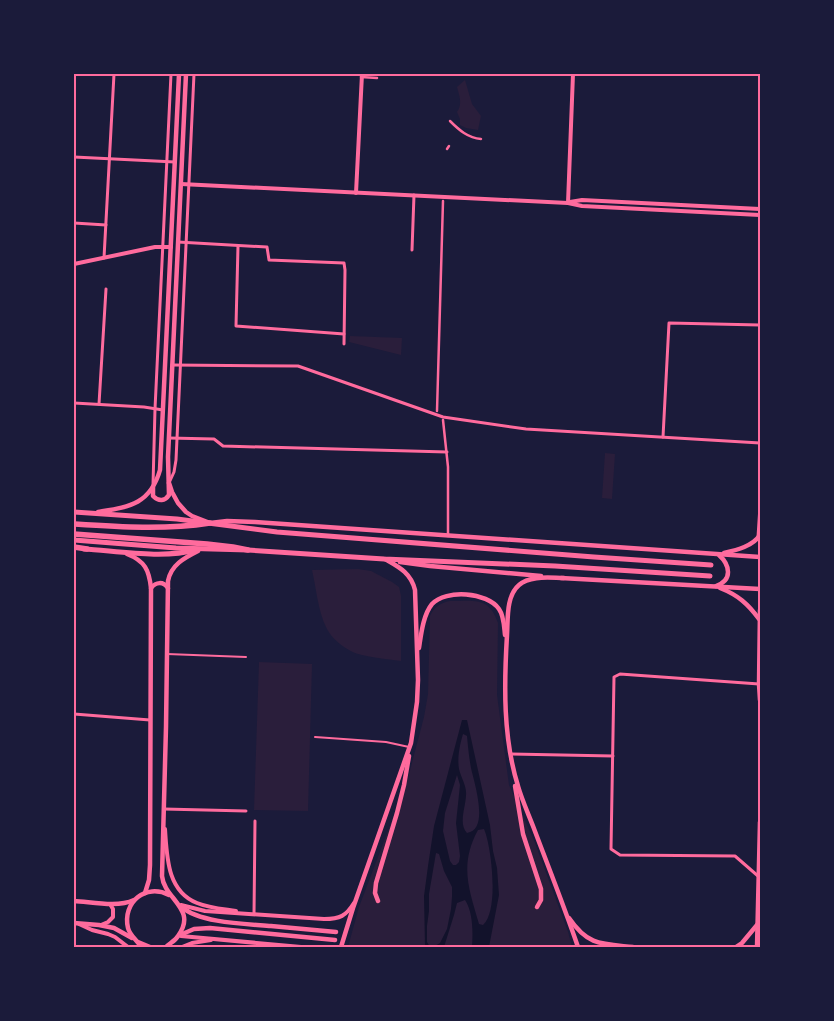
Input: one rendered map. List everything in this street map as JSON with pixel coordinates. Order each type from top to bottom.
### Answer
[{"type":"highway","points":[[74,524],[171,527],[210,522]]},
{"type":"highway","points":[[74,534],[207,544],[248,550]]},
{"type":"highway","points":[[74,548],[87,549]]},
{"type":"main road","points":[[94,513],[135,504],[141,500],[153,485],[158,475],[163,410],[179,74]]},
{"type":"main road","points":[[153,485],[153,496],[159,500],[166,499],[169,495],[169,438],[186,74]]},
{"type":"main road","points":[[169,483],[178,503],[186,512],[210,522],[255,522],[760,558]]},
{"type":"main road","points":[[74,512],[210,522],[260,531],[711,565]]},
{"type":"main road","points":[[718,554],[742,548],[759,536]]},
{"type":"main road","points":[[74,540],[149,546],[555,566],[710,576]]},
{"type":"main road","points":[[87,549],[184,554],[203,548]]},
{"type":"main road","points":[[203,548],[187,556],[175,566],[169,577],[162,881],[170,895],[185,910],[194,915],[215,920],[336,932]]},
{"type":"main road","points":[[87,549],[125,553],[134,556],[145,565],[149,575],[151,588],[150,862],[149,880],[145,893]]},
{"type":"main road","points":[[714,586],[725,581],[728,572],[725,561],[718,554]]},
{"type":"main road","points":[[384,559],[430,566],[564,578],[760,589]]},
{"type":"main road","points":[[378,901],[375,893],[376,883],[401,800],[417,702],[418,680],[416,597],[413,583],[406,572],[384,559]]},
{"type":"main road","points":[[537,907],[541,900],[541,889],[524,834],[505,718],[506,647],[510,598],[520,584],[530,580],[564,578]]},
{"type":"main road","points":[[151,588],[155,584],[161,583],[168,588]]},
{"type":"main road","points":[[714,586],[737,596],[748,604],[759,619]]},
{"type":"main road","points":[[417,654],[429,608],[437,600],[450,595],[482,597],[495,604],[502,616],[506,647]]},
{"type":"main road","points":[[760,610],[760,700]]},
{"type":"main road","points":[[340,947],[410,745]]},
{"type":"main road","points":[[511,754],[518,786],[578,947]]},
{"type":"main road","points":[[757,947],[760,822]]},
{"type":"main road","points":[[150,862],[162,863]]},
{"type":"main road","points":[[74,900],[110,904],[123,903],[145,893],[158,891],[170,895]]},
{"type":"main road","points":[[135,899],[128,912],[127,922],[129,932],[141,947]]},
{"type":"main road","points":[[160,947],[168,946],[182,930],[184,918],[179,904]]},
{"type":"main road","points":[[566,912],[582,935],[605,944],[633,947]]},
{"type":"main road","points":[[75,924],[114,928],[150,947]]},
{"type":"main road","points":[[736,947],[742,943],[757,925]]},
{"type":"main road","points":[[179,935],[189,930],[205,928],[335,940]]},
{"type":"street","points":[[104,258],[114,74]]},
{"type":"street","points":[[153,485],[171,74]]},
{"type":"street","points":[[169,483],[174,472],[194,74]]},
{"type":"street","points":[[568,203],[573,74]]},
{"type":"street","points":[[356,192],[362,76],[377,78]]},
{"type":"street","points":[[450,121],[462,132],[482,138]]},
{"type":"street","points":[[74,157],[175,162]]},
{"type":"street","points":[[181,184],[568,203],[582,206],[760,215]]},
{"type":"street","points":[[412,250],[414,195]]},
{"type":"street","points":[[568,203],[582,200],[760,209]]},
{"type":"street","points":[[437,411],[443,201]]},
{"type":"street","points":[[74,222],[106,225]]},
{"type":"street","points":[[178,242],[267,247],[269,260],[344,263],[344,344]]},
{"type":"street","points":[[238,246],[236,326],[344,334]]},
{"type":"street","points":[[74,264],[162,247],[171,247]]},
{"type":"street","points":[[99,404],[106,289]]},
{"type":"street","points":[[160,300],[168,299]]},
{"type":"street","points":[[174,319],[182,320]]},
{"type":"street","points":[[663,437],[669,323],[760,325]]},
{"type":"street","points":[[172,364],[298,366],[443,417],[526,429],[760,443]]},
{"type":"street","points":[[74,403],[163,410]]},
{"type":"street","points":[[443,420],[448,467],[448,536]]},
{"type":"street","points":[[169,438],[214,440],[223,446],[447,452]]},
{"type":"street","points":[[759,536],[760,506]]},
{"type":"street","points":[[759,684],[620,674],[614,677],[611,849],[620,855],[735,856],[759,876]]},
{"type":"street","points":[[74,714],[151,720]]},
{"type":"street","points":[[511,754],[613,756]]},
{"type":"street","points":[[164,809],[246,811]]},
{"type":"street","points":[[164,820],[168,864],[173,880],[182,893],[191,900],[203,905],[263,915]]},
{"type":"street","points":[[254,914],[255,821]]},
{"type":"street","points":[[179,904],[213,912],[333,919],[340,918],[346,914],[356,898]]},
{"type":"street","points":[[99,925],[108,922],[113,917],[113,909],[110,904]]},
{"type":"street","points":[[75,924],[115,937],[128,947]]},
{"type":"street","points":[[179,935],[301,947]]},
{"type":"street","points":[[182,947],[198,942],[223,939]]},
{"type":"lane","points":[[167,654],[246,657]]},
{"type":"lane","points":[[314,737],[410,745]]},
{"type":"shaded area","points":[[465,80],[472,104],[481,116],[478,130],[460,125],[457,112],[460,100],[457,87]]},
{"type":"shaded area","points":[[350,336],[402,338],[401,355],[349,342]]},
{"type":"shaded area","points":[[605,453],[615,454],[612,499],[602,498]]},
{"type":"shaded area","points":[[358,569],[371,571],[399,587],[401,596],[401,661],[367,656],[351,651],[336,641],[323,621],[312,570]]},
{"type":"shaded area","points":[[450,601],[473,601],[485,604],[490,608],[498,623],[497,695],[509,785],[535,843],[572,947],[348,947],[359,907],[408,778],[424,717],[428,694],[430,616],[438,606]]},
{"type":"shaded area","points":[[259,662],[312,664],[308,811],[254,810]]},
{"type":"shaded area","points":[[462,720],[467,720],[490,825],[497,868],[499,895],[489,947],[472,947],[471,916],[465,900],[457,903],[444,947],[433,947],[440,943],[447,929],[452,897],[452,887],[444,871],[439,854],[436,853],[429,894],[427,942],[430,947],[425,947],[424,896],[434,826]],"holes":[[[463,734],[467,736],[471,768],[479,805],[478,824],[474,830],[467,833],[463,825],[466,792],[458,765]],[[457,775],[460,785],[456,823],[460,856],[459,862],[456,865],[453,865],[450,861],[443,831],[445,813]],[[484,829],[487,838],[493,879],[491,907],[488,918],[483,925],[479,924],[469,888],[467,866],[472,843],[478,830]]]}]
